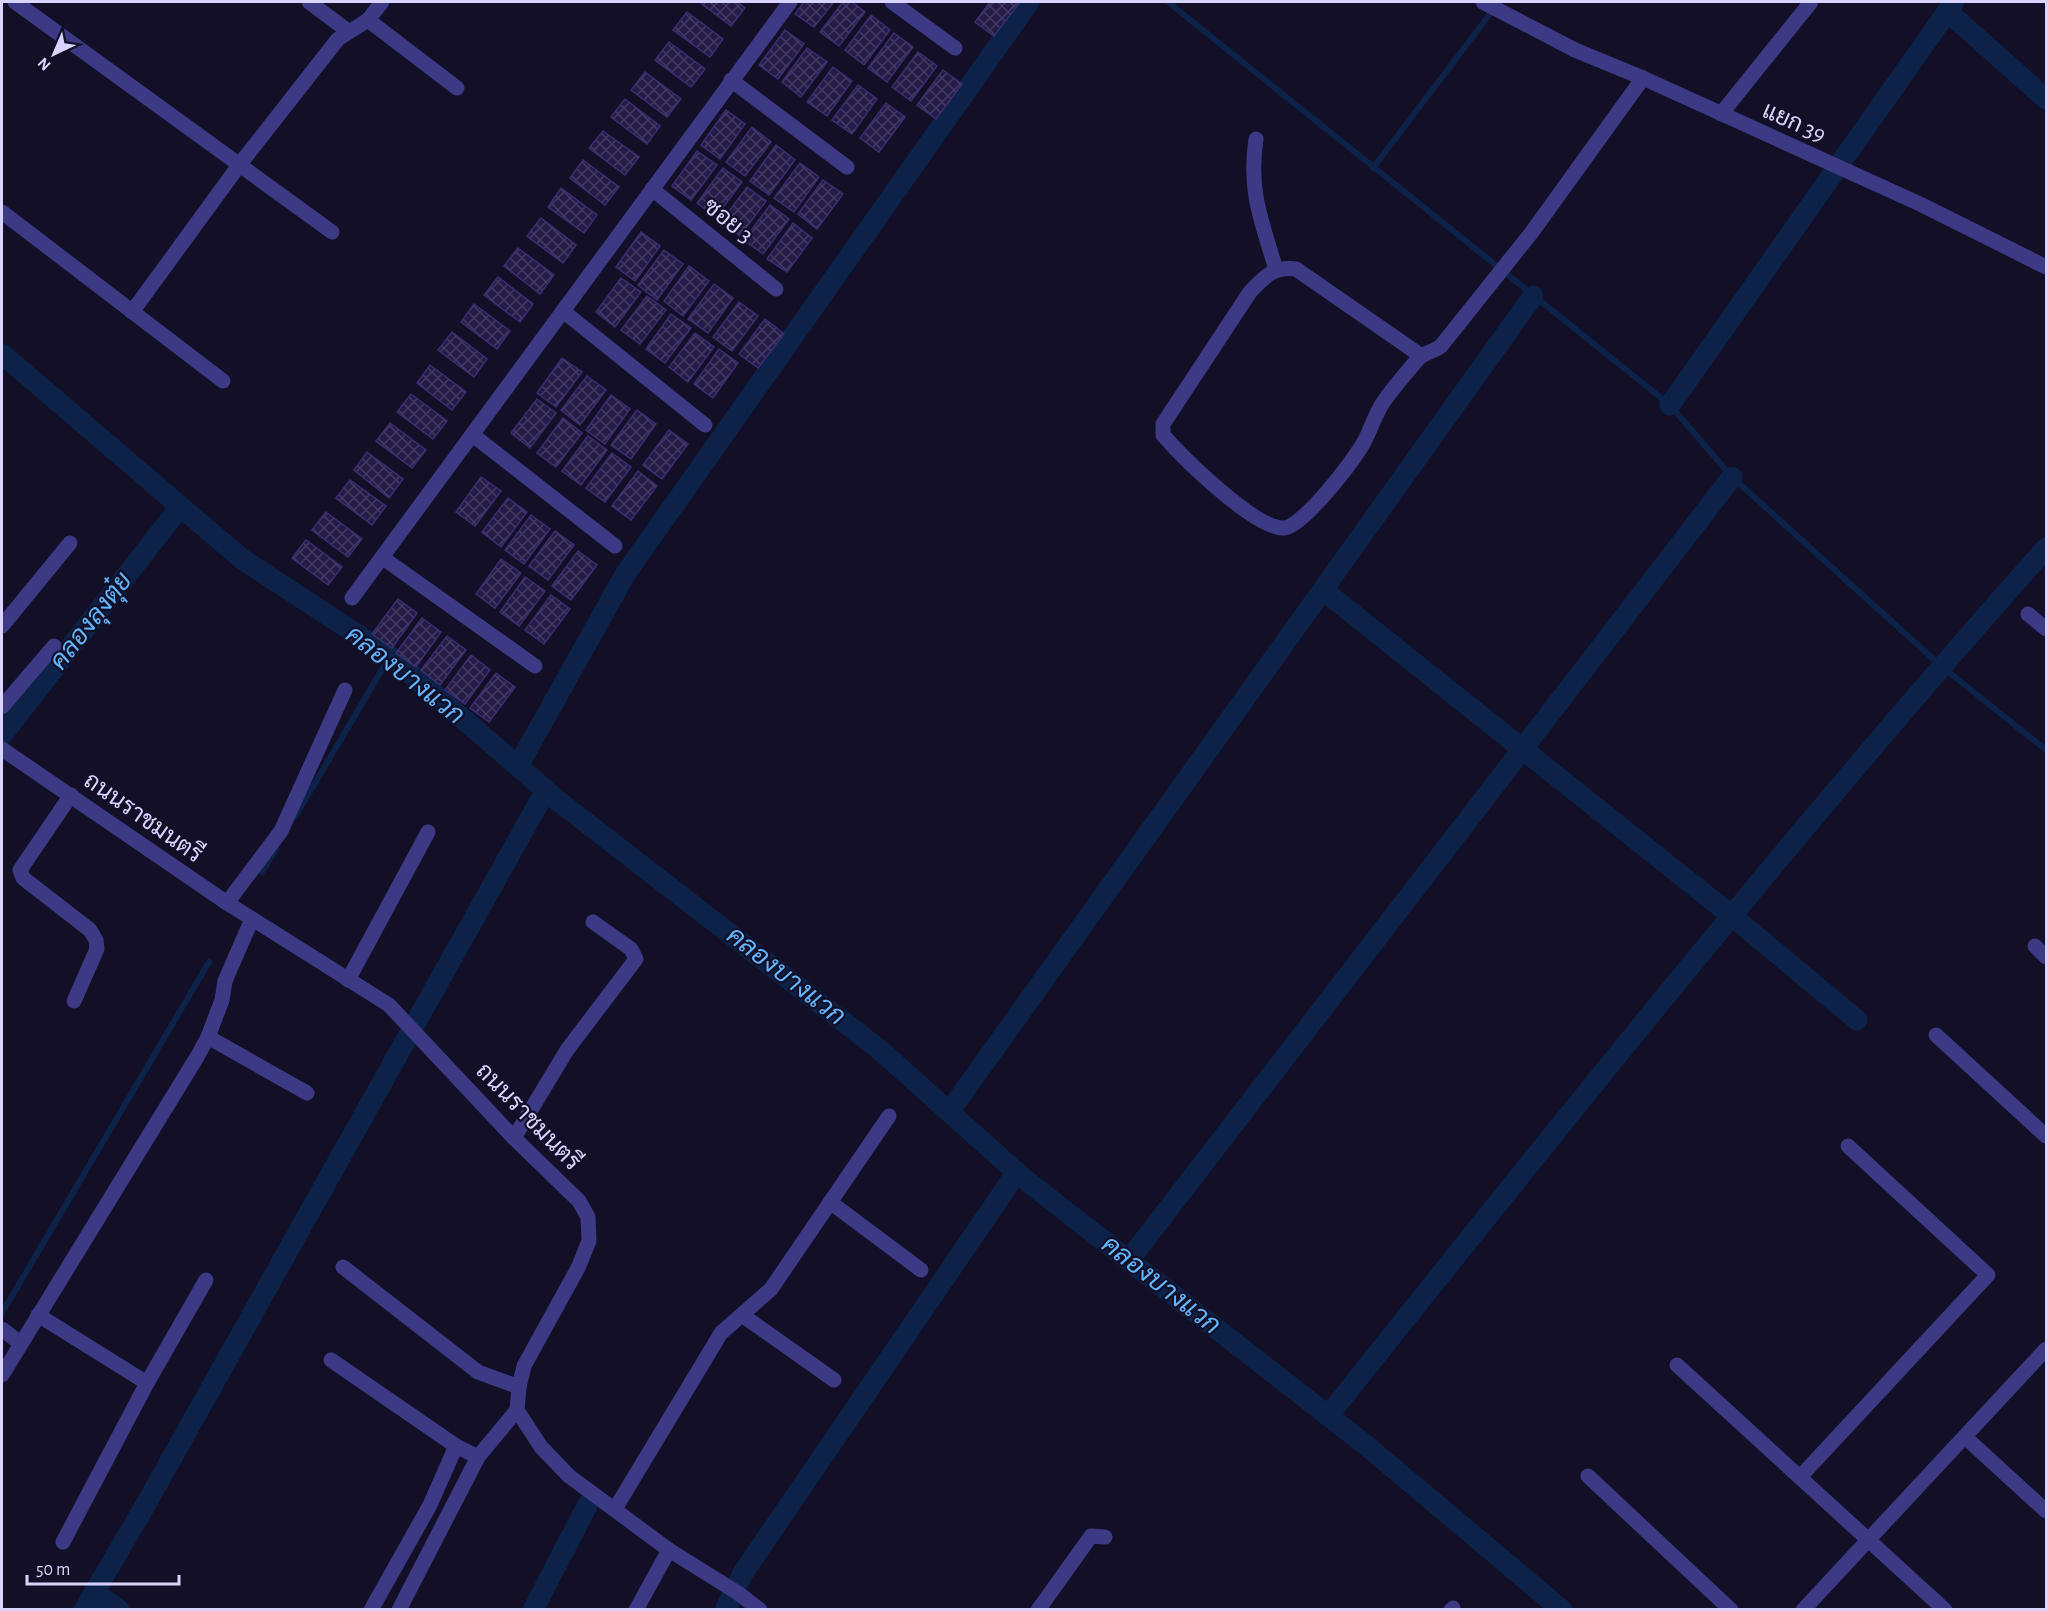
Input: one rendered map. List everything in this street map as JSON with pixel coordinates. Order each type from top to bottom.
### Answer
[{"type":"street","points":[[15,2],[332,232]]},
{"type":"street","points":[[309,2],[348,31]]},
{"type":"street","points":[[132,312],[240,164],[338,39],[368,20],[382,2]]},
{"type":"street","points":[[352,598],[474,436],[790,2]]},
{"type":"street","points":[[892,2],[955,48]]},
{"type":"street","name":"แยก 39","points":[[1484,2],[1575,50],[1642,78],[1970,227],[2046,267]]},
{"type":"street","points":[[1721,114],[1811,2]]},
{"type":"street","points":[[368,20],[457,88]]},
{"type":"street","points":[[1420,355],[1296,269],[1283,267],[1267,274],[1250,292],[1163,424],[1163,435],[1179,454],[1256,520],[1284,528],[1292,526],[1307,513],[1348,464],[1364,442],[1384,401],[1420,355],[1434,352],[1441,346],[1488,289],[1642,78]]},
{"type":"street","points":[[732,80],[847,167]]},
{"type":"street","points":[[1256,139],[1252,164],[1256,205],[1276,270]]},
{"type":"street","name":"ซอย 3","points":[[652,189],[776,289]]},
{"type":"street","points":[[2,212],[223,381]]},
{"type":"street","points":[[563,311],[705,425]]},
{"type":"street","points":[[474,436],[615,546]]},
{"type":"street","points":[[2,626],[70,543]]},
{"type":"street","points":[[383,558],[535,666]]},
{"type":"street","points":[[2028,614],[2046,629]]},
{"type":"street","points":[[2,706],[54,646]]},
{"type":"street","points":[[227,903],[280,831],[345,690]]},
{"type":"street","name":"ถนนราชมนตรี","points":[[2,749],[227,903],[389,1005],[514,1138],[579,1201],[588,1217],[589,1241],[578,1268],[524,1366],[517,1410]]},
{"type":"street","points":[[71,795],[20,870],[23,878],[90,930],[96,940],[97,949],[74,1001]]},
{"type":"street","points":[[348,980],[428,832]]},
{"type":"street","points":[[2,1375],[11,1336],[38,1316],[208,1037],[222,1000],[225,981],[252,919]]},
{"type":"street","points":[[514,1138],[567,1050],[636,959],[630,949],[593,922]]},
{"type":"street","points":[[2035,946],[2046,957]]},
{"type":"street","points":[[1936,1035],[2046,1136]]},
{"type":"street","points":[[208,1037],[307,1093]]},
{"type":"street","points":[[615,1509],[721,1333],[771,1289],[888,1116]]},
{"type":"street","points":[[1800,1477],[1988,1275],[1848,1146]]},
{"type":"street","points":[[830,1202],[921,1269]]},
{"type":"street","points":[[343,1266],[478,1372],[519,1387]]},
{"type":"street","points":[[63,1542],[147,1383],[206,1280]]},
{"type":"street","points":[[742,1315],[834,1380]]},
{"type":"street","points":[[38,1316],[147,1383]]},
{"type":"street","points":[[1803,1610],[2046,1349]]},
{"type":"street","points":[[331,1360],[456,1446],[478,1457]]},
{"type":"street","points":[[1677,1365],[1945,1610]]},
{"type":"street","points":[[399,1610],[478,1457],[517,1410],[541,1447],[569,1476],[669,1550],[738,1593],[760,1610]]},
{"type":"street","points":[[1965,1437],[2046,1511]]},
{"type":"street","points":[[371,1610],[430,1505],[456,1446]]},
{"type":"street","points":[[1588,1476],[1731,1610]]},
{"type":"street","points":[[1038,1610],[1091,1536],[1105,1537]]},
{"type":"street","points":[[636,1610],[669,1550]]},
{"type":"building","points":[[699,2],[737,2],[745,8],[731,26]]},
{"type":"building","points":[[804,2],[834,2],[814,27],[795,14]]},
{"type":"building","points":[[843,2],[852,2],[865,12],[839,46],[820,32]]},
{"type":"building","points":[[990,2],[1020,2],[994,36],[975,22]]},
{"type":"building","points":[[687,12],[723,39],[710,57],[673,30]]},
{"type":"building","points":[[871,15],[890,30],[864,65],[845,50]]},
{"type":"building","points":[[785,30],[804,44],[778,79],[759,65]]},
{"type":"building","points":[[894,33],[913,47],[887,82],[868,68]]},
{"type":"building","points":[[669,42],[705,69],[691,87],[655,60]]},
{"type":"building","points":[[807,48],[827,62],[801,97],[782,82]]},
{"type":"building","points":[[918,52],[937,66],[911,101],[892,87]]},
{"type":"building","points":[[833,67],[852,81],[827,116],[807,102]]},
{"type":"building","points":[[943,70],[962,84],[936,119],[917,105]]},
{"type":"building","points":[[645,72],[681,99],[667,117],[631,90]]},
{"type":"building","points":[[858,85],[877,99],[852,134],[832,120]]},
{"type":"building","points":[[625,99],[660,126],[647,144],[611,117]]},
{"type":"building","points":[[886,103],[905,117],[879,152],[860,138]]},
{"type":"building","points":[[726,110],[745,124],[720,159],[701,145]]},
{"type":"building","points":[[752,127],[771,142],[745,176],[726,162]]},
{"type":"building","points":[[603,131],[639,157],[625,175],[589,148]]},
{"type":"building","points":[[776,145],[795,160],[769,195],[750,181]]},
{"type":"building","points":[[697,151],[717,165],[691,200],[672,186]]},
{"type":"building","points":[[583,160],[619,187],[605,205],[570,178]]},
{"type":"building","points":[[800,163],[819,177],[794,212],[774,198]]},
{"type":"building","points":[[723,168],[742,182],[716,217],[697,203]]},
{"type":"building","points":[[823,180],[843,194],[817,229],[798,214]]},
{"type":"building","points":[[747,187],[766,201],[740,236],[721,222]]},
{"type":"building","points":[[561,188],[597,215],[584,233],[548,207]]},
{"type":"building","points":[[770,205],[789,219],[763,254],[744,240]]},
{"type":"building","points":[[541,218],[576,245],[563,263],[527,236]]},
{"type":"building","points":[[793,223],[812,238],[787,272],[767,259]]},
{"type":"building","points":[[641,232],[660,246],[635,281],[616,267]]},
{"type":"building","points":[[518,248],[554,275],[540,294],[504,266]]},
{"type":"building","points":[[664,250],[683,264],[657,300],[638,285]]},
{"type":"building","points":[[689,266],[709,281],[683,316],[664,301]]},
{"type":"building","points":[[498,277],[533,304],[520,322],[484,295]]},
{"type":"building","points":[[621,278],[641,292],[615,327],[596,312]]},
{"type":"building","points":[[714,284],[733,298],[708,333],[688,319]]},
{"type":"building","points":[[647,296],[666,310],[640,344],[621,330]]},
{"type":"building","points":[[739,302],[758,316],[732,351],[713,337]]},
{"type":"building","points":[[474,304],[510,331],[497,349],[461,322]]},
{"type":"building","points":[[671,314],[691,328],[665,363],[646,349]]},
{"type":"building","points":[[765,319],[784,334],[758,368],[739,354]]},
{"type":"building","points":[[452,332],[487,359],[474,377],[438,350]]},
{"type":"building","points":[[695,333],[714,347],[688,382],[669,367]]},
{"type":"building","points":[[719,349],[738,363],[713,398],[694,384]]},
{"type":"building","points":[[562,358],[582,372],[556,407],[537,393]]},
{"type":"building","points":[[430,365],[466,392],[452,410],[417,383]]},
{"type":"building","points":[[587,376],[606,390],[580,425],[561,410]]},
{"type":"building","points":[[411,394],[447,421],[433,439],[397,412]]},
{"type":"building","points":[[611,395],[630,409],[605,444],[586,430]]},
{"type":"building","points":[[537,399],[556,413],[530,448],[511,433]]},
{"type":"building","points":[[637,410],[656,424],[631,459],[611,445]]},
{"type":"building","points":[[563,418],[582,433],[556,467],[537,453]]},
{"type":"building","points":[[390,423],[426,450],[412,468],[376,441]]},
{"type":"building","points":[[669,430],[688,444],[662,479],[643,465]]},
{"type":"building","points":[[588,436],[607,450],[581,485],[562,471]]},
{"type":"building","points":[[367,452],[403,479],[389,498],[354,470]]},
{"type":"building","points":[[612,453],[631,467],[605,502],[586,488]]},
{"type":"building","points":[[638,471],[657,486],[631,520],[612,506]]},
{"type":"building","points":[[481,477],[501,491],[475,526],[456,512]]},
{"type":"building","points":[[350,480],[386,506],[372,525],[336,498]]},
{"type":"building","points":[[508,498],[527,512],[501,547],[482,532]]},
{"type":"building","points":[[326,512],[362,539],[348,557],[312,530]]},
{"type":"building","points":[[531,515],[550,529],[524,564],[505,550]]},
{"type":"building","points":[[555,531],[574,545],[548,580],[529,566]]},
{"type":"building","points":[[306,540],[342,567],[328,585],[292,558]]},
{"type":"building","points":[[578,551],[597,565],[571,600],[552,586]]},
{"type":"building","points":[[501,559],[521,573],[495,608],[476,594]]},
{"type":"building","points":[[525,577],[545,591],[519,626],[500,612]]},
{"type":"building","points":[[551,595],[570,609],[544,644],[525,630]]},
{"type":"building","points":[[398,599],[417,613],[392,648],[372,634]]},
{"type":"building","points":[[422,618],[441,632],[416,667],[396,653]]},
{"type":"building","points":[[447,636],[466,650],[440,685],[421,670]]},
{"type":"building","points":[[471,655],[490,670],[465,704],[445,690]]},
{"type":"building","points":[[496,673],[515,687],[489,722],[470,708]]},
{"type":"waterway","points":[[518,766],[626,573],[1029,2]]},
{"type":"waterway","points":[[1168,2],[1670,405],[1732,477],[1941,666],[2046,750]]},
{"type":"waterway","points":[[1373,168],[1499,2]]},
{"type":"waterway","points":[[1670,405],[1954,2]]},
{"type":"waterway","points":[[1947,11],[2046,99]]},
{"type":"waterway","points":[[949,1112],[1533,296]]},
{"type":"waterway","name":"คลองบางแวก","points":[[2,354],[242,559],[390,656],[557,800],[880,1050],[1023,1178],[1367,1446],[1562,1610]]},
{"type":"waterway","points":[[1129,1260],[1732,477]]},
{"type":"waterway","name":"คลองลุงตุ๋ย","points":[[2,735],[180,507]]},
{"type":"waterway","points":[[1328,1416],[1592,1086],[1771,868],[2046,548]]},
{"type":"waterway","points":[[1323,590],[1732,916],[1857,1020]]},
{"type":"waterway","points":[[295,817],[390,656]]},
{"type":"waterway","points":[[84,1610],[146,1504],[546,790]]},
{"type":"waterway","points":[[262,872],[276,849]]},
{"type":"waterway","points":[[2,1313],[209,962]]},
{"type":"waterway","points":[[725,1610],[743,1573],[1017,1172]]},
{"type":"waterway","points":[[533,1610],[588,1504]]},
{"type":"waterway","points":[[94,1592],[119,1610]]}]
